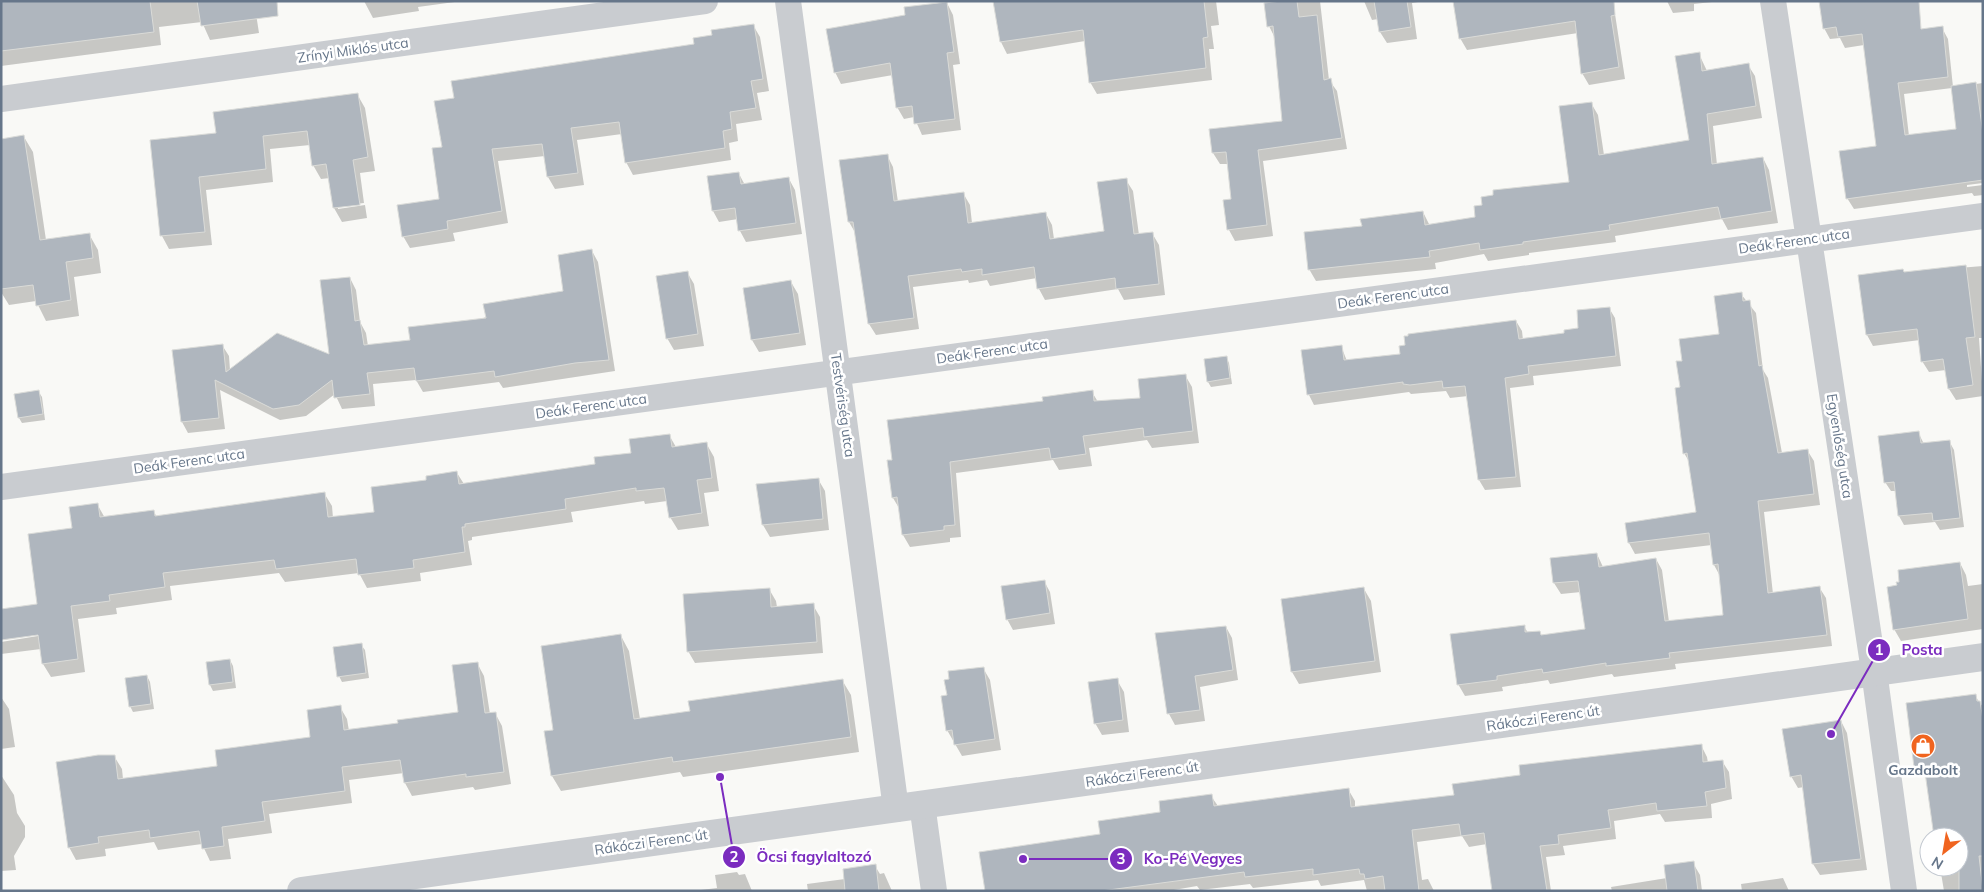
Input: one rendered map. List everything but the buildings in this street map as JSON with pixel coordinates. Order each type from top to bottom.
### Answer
[{"type":"street","name":"Zrínyi Miklós utca","points":[[1,99],[705,1]]},
{"type":"street","name":"Testvériség utca","points":[[788,1],[838,372],[909,806],[934,891]]},
{"type":"street","name":"Egyenlőség utca","points":[[1773,1],[1874,671],[1904,891]]},
{"type":"street","name":"Deák Ferenc utca","points":[[1,487],[1983,216]]},
{"type":"street","name":"Rákóczi Ferenc út","points":[[301,891],[1983,657]]},
{"type":"place","name":"Posta","points":[[1831,734]]},
{"type":"place","name":"Gazdabolt","points":[[1923,746]]},
{"type":"place","name":"Öcsi fagylaltozó","points":[[720,777]]},
{"type":"place","name":"Ko-Pé Vegyes","points":[[1023,859]]}]
